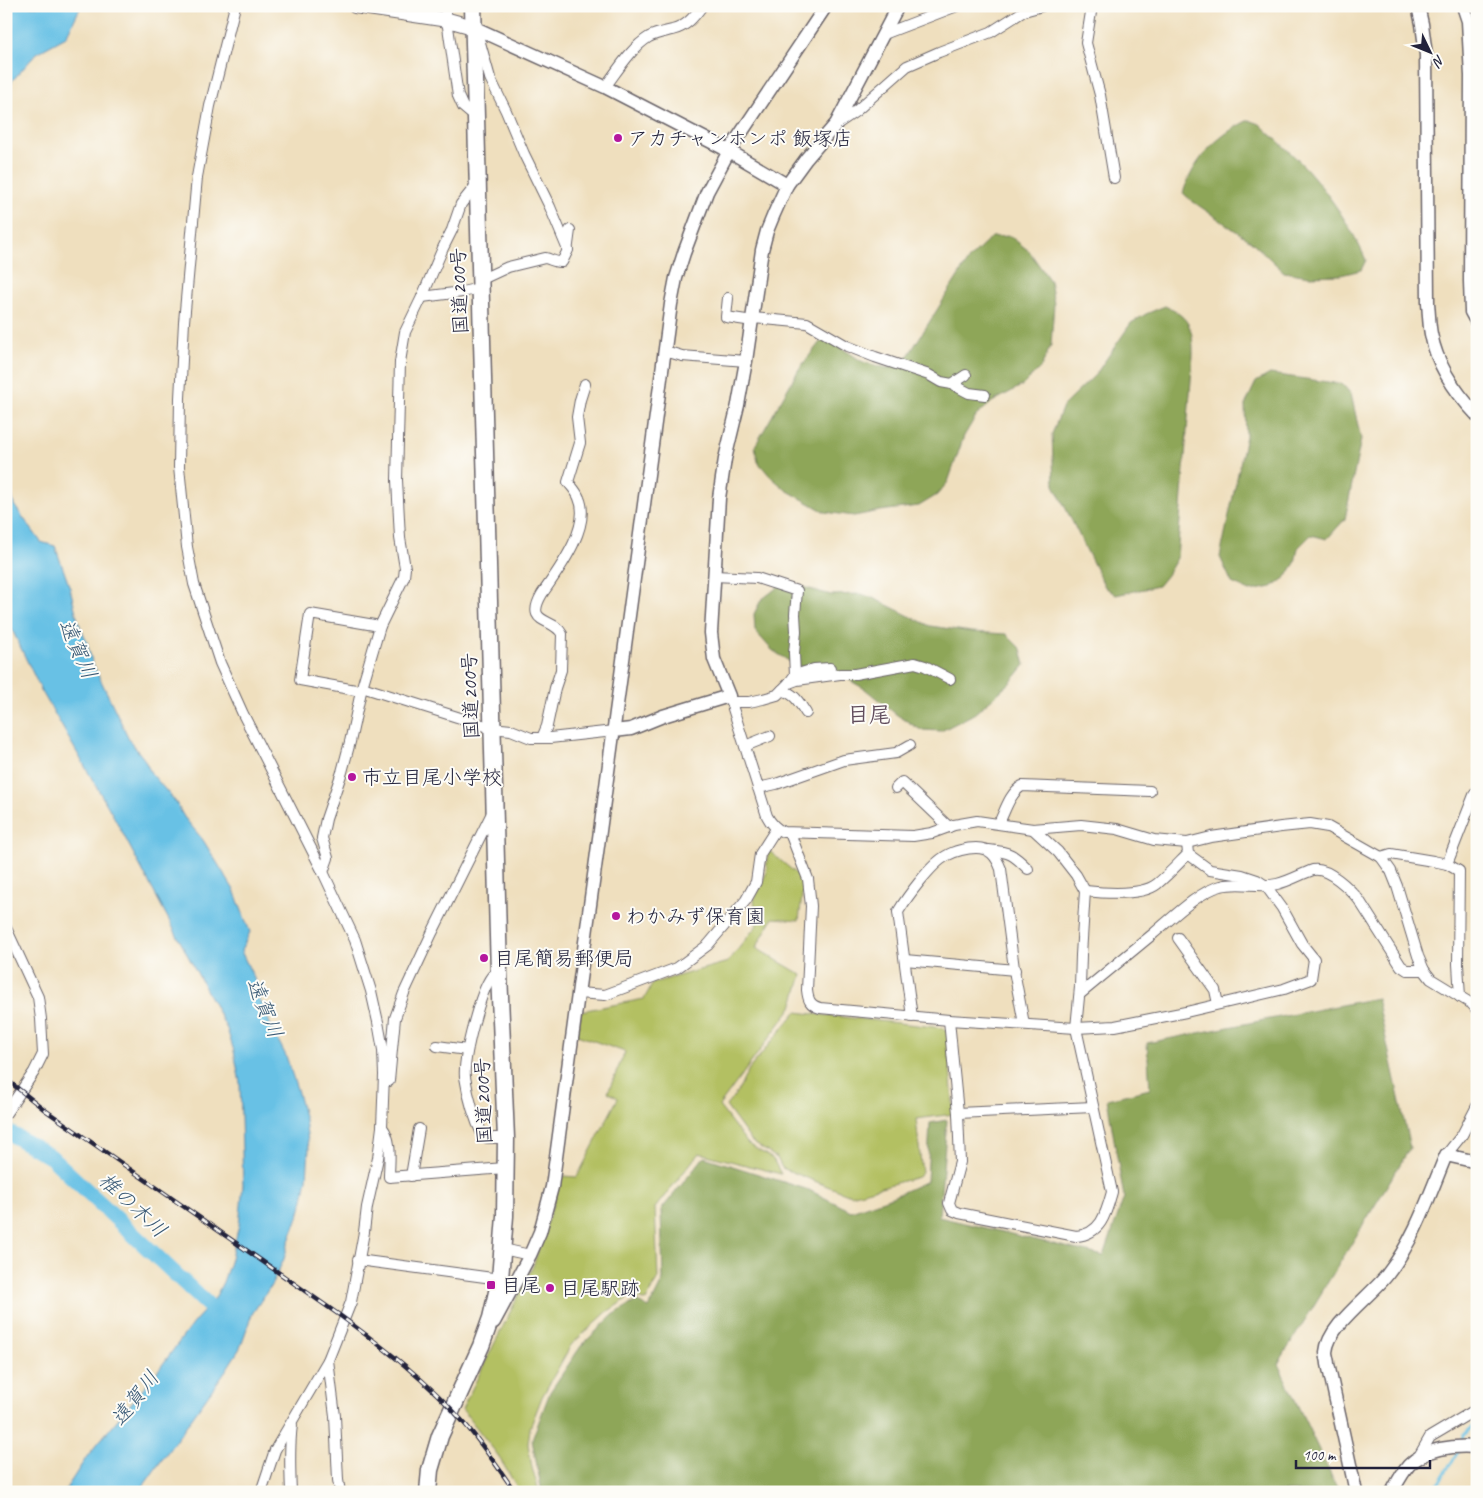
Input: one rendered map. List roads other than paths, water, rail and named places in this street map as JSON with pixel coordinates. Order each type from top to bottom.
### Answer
[{"type":"highway","name":"国道200号","points":[[428,1492],[430,1470],[440,1436],[481,1346],[491,1318],[500,1279],[505,1216],[506,1138],[499,973],[473,6]]},
{"type":"main road","points":[[355,6],[447,13],[473,27]]},
{"type":"street","points":[[235,6],[210,106],[197,177],[184,322],[179,467],[187,546],[194,584],[220,663],[243,714],[323,872],[355,940],[371,991],[383,1050],[382,1127],[351,1302],[328,1360],[275,1450],[261,1492]]},
{"type":"street","points":[[605,87],[631,52],[649,37],[687,23],[702,6]]},
{"type":"street","points":[[481,1346],[530,1255],[540,1232],[552,1188],[676,278],[707,192],[729,151],[826,6]]},
{"type":"street","points":[[898,6],[836,124],[787,185],[774,214],[762,250],[746,361],[725,459],[719,498],[714,576],[711,633],[714,659],[730,699],[767,816],[772,825],[776,829],[790,833],[913,836],[977,821],[1033,829],[1081,826],[1117,829],[1154,840],[1187,843],[1210,837],[1310,824],[1328,827],[1382,857],[1391,871],[1397,886],[1424,970],[1431,979],[1472,1004],[1477,1010]]},
{"type":"street","points":[[884,34],[957,6]]},
{"type":"street","points":[[836,124],[856,111],[907,66],[991,32],[1023,8],[1042,6]]},
{"type":"street","points":[[1092,6],[1086,43],[1100,95],[1114,178]]},
{"type":"street","points":[[1418,6],[1422,24],[1426,64],[1428,303],[1431,335],[1446,376],[1462,400],[1477,415]]},
{"type":"street","points":[[1463,6],[1468,21],[1474,76],[1470,281],[1471,312],[1477,323]]},
{"type":"street","points":[[447,13],[458,96],[463,107],[476,118]]},
{"type":"street","points":[[473,27],[605,87],[729,151],[787,185]]},
{"type":"street","points":[[473,27],[481,44],[490,78],[550,206],[568,250]]},
{"type":"street","points":[[323,872],[328,858],[322,838],[346,757],[361,689],[380,626],[404,577],[397,480],[400,362],[404,332],[422,297],[462,204],[477,184]]},
{"type":"street","points":[[422,297],[462,292],[480,284],[508,267],[545,258],[556,263],[562,262],[568,250],[570,230]]},
{"type":"street","points":[[728,298],[726,316],[753,320],[806,323],[847,346],[929,375],[969,393],[985,395]]},
{"type":"street","points":[[665,351],[682,356],[746,361]]},
{"type":"street","points":[[952,384],[966,375]]},
{"type":"street","points":[[542,738],[547,726],[561,670],[562,634],[560,630],[540,617],[537,613],[537,608],[542,594],[570,552],[576,540],[580,524],[582,512],[580,499],[568,482],[580,443],[577,418],[585,384]]},
{"type":"street","points":[[714,576],[757,578],[797,591],[796,631],[789,683],[792,693],[806,713]]},
{"type":"street","points":[[380,626],[310,614],[300,680],[361,689],[492,728],[511,730],[531,738],[632,728],[663,716],[730,699],[748,702],[764,699],[777,695],[789,683],[814,669],[830,668]]},
{"type":"street","points":[[789,683],[797,680],[840,674],[855,674],[915,663],[950,679]]},
{"type":"street","points":[[745,746],[770,736]]},
{"type":"street","points":[[758,788],[776,784],[844,760],[896,753],[910,745]]},
{"type":"street","points":[[896,788],[902,782],[949,827]]},
{"type":"street","points":[[999,823],[1017,788],[1022,786],[1150,791]]},
{"type":"street","points":[[1446,864],[1474,794],[1477,791]]},
{"type":"street","points":[[383,1102],[389,1082],[395,1018],[404,993],[495,806]]},
{"type":"street","points":[[578,993],[605,995],[614,992],[678,968],[708,945],[746,900],[756,882],[760,854],[776,829]]},
{"type":"street","points":[[949,1020],[958,1113],[960,1162],[949,1203],[952,1210],[1076,1236],[1087,1235],[1098,1227],[1106,1214],[1112,1192],[1076,1028],[1080,994],[1080,955],[1085,891],[1076,875],[1058,852],[1033,829]]},
{"type":"street","points":[[790,833],[808,879],[811,906],[807,990],[811,1004],[820,1008],[949,1020],[1076,1028],[1115,1026],[1284,989],[1311,979],[1314,959],[1302,944],[1282,908],[1266,886],[1257,880],[1242,875],[1210,870],[1188,854],[1187,843]]},
{"type":"street","points":[[912,1016],[898,912],[931,869],[945,856],[954,852],[979,848],[1005,852],[1016,856],[1028,869]]},
{"type":"street","points":[[989,850],[997,858],[1001,869],[1014,970],[1024,1024]]},
{"type":"street","points":[[1085,891],[1104,893],[1144,890],[1156,885],[1188,854]]},
{"type":"street","points":[[1382,857],[1391,854],[1446,864],[1459,870],[1458,964],[1460,997]]},
{"type":"street","points":[[1080,994],[1206,892],[1220,886],[1234,884],[1266,886],[1279,884],[1313,870],[1321,870],[1332,875],[1351,890],[1401,966],[1407,970],[1424,970]]},
{"type":"street","points":[[6,928],[38,997],[43,1054],[34,1072],[6,1113]]},
{"type":"street","points":[[1178,938],[1215,990],[1218,1004]]},
{"type":"street","points":[[904,960],[1014,970]]},
{"type":"street","points":[[499,973],[494,974],[491,978],[483,996],[467,1050],[465,1075],[477,1125],[482,1136],[487,1138],[506,1138]]},
{"type":"street","points":[[437,1046],[467,1050]]},
{"type":"street","points":[[1356,1492],[1326,1352],[1330,1339],[1338,1326],[1381,1283],[1404,1252],[1446,1155],[1462,1134],[1477,1106]]},
{"type":"street","points":[[958,1113],[1093,1107]]},
{"type":"street","points":[[382,1127],[387,1134],[388,1140],[389,1177],[505,1168]]},
{"type":"street","points":[[411,1176],[416,1132]]},
{"type":"street","points":[[1446,1155],[1477,1162]]},
{"type":"street","points":[[502,1249],[530,1255]]},
{"type":"street","points":[[358,1260],[500,1279]]},
{"type":"street","points":[[328,1360],[335,1416],[340,1492]]},
{"type":"street","points":[[1392,1492],[1408,1467],[1418,1458],[1430,1437],[1477,1409]]},
{"type":"street","points":[[291,1492],[290,1437],[292,1419]]},
{"type":"street","points":[[1418,1458],[1440,1449],[1477,1447]]},
{"type":"water","points":[[6,6],[81,6],[66,37],[37,53],[12,81],[6,98]]},
{"type":"water","name":"遠賀川","points":[[6,450],[12,464],[8,478],[14,505],[41,542],[55,546],[70,588],[78,621],[87,642],[92,662],[130,741],[144,759],[151,773],[175,801],[184,817],[203,840],[234,890],[250,932],[241,951],[259,989],[259,1000],[264,1006],[270,1024],[286,1056],[305,1120],[309,1148],[307,1179],[301,1209],[284,1259],[272,1284],[252,1314],[240,1348],[226,1370],[139,1492],[64,1492],[88,1455],[154,1376],[193,1323],[214,1300],[223,1282],[239,1225],[243,1185],[240,1083],[234,1051],[227,1029],[114,817],[41,690],[6,617]]},
{"type":"waterway","name":"椎の木川","points":[[6,1131],[51,1157],[224,1320]]},
{"type":"waterway","points":[[1462,1442],[1463,1436],[1477,1422]]},
{"type":"waterway","points":[[1433,1492],[1458,1452]]},
{"type":"railway","points":[[6,1079],[45,1110],[338,1314],[388,1352],[421,1379],[465,1424],[515,1492]]},
{"type":"place","name":"アカチャンホンポ 飯塚店","points":[[618,138]]},
{"type":"place","name":"市立目尾小学校","points":[[352,777]]},
{"type":"place","name":"わかみず保育園","points":[[616,916]]},
{"type":"place","name":"目尾簡易郵便局","points":[[484,958]]},
{"type":"place","name":"目尾","points":[[491,1285]]},
{"type":"place","name":"目尾駅跡","points":[[550,1288]]},
{"type":"district","name":"目尾","points":[[869,714]]}]
